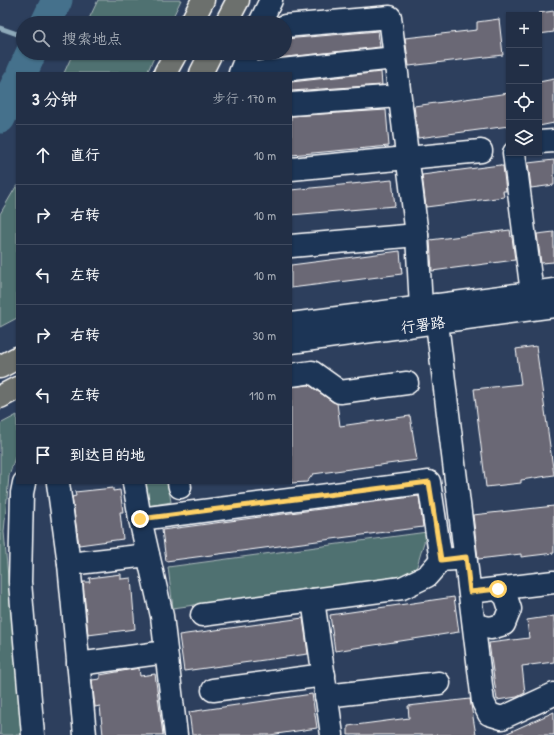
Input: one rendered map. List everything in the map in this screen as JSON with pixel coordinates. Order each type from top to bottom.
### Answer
[{"type":"main road","points":[[195,16],[203,0]]},
{"type":"main road","points":[[230,16],[238,0]]},
{"type":"main road","points":[[166,72],[172,60]]},
{"type":"main road","points":[[202,72],[208,60]]},
{"type":"main road","points":[[0,367],[16,359]]},
{"type":"main road","points":[[0,397],[16,389]]},
{"type":"street","points":[[263,16],[271,0]]},
{"type":"street","points":[[292,25],[389,8],[417,235],[431,312],[466,557],[483,702],[489,714],[502,718],[554,694]]},
{"type":"street","points":[[262,72],[395,58]]},
{"type":"street","points":[[240,72],[245,60]]},
{"type":"street","points":[[292,104],[386,96]]},
{"type":"street","points":[[542,142],[554,141]]},
{"type":"street","points":[[292,169],[481,151]]},
{"type":"street","points":[[514,156],[532,293]]},
{"type":"street","points":[[292,246],[417,235]]},
{"type":"street","name":"行署路","points":[[295,336],[554,290]]},
{"type":"street","name":"行署路","points":[[431,312],[554,306]]},
{"type":"street","points":[[295,336],[301,373],[340,392],[407,383]]},
{"type":"street","points":[[140,519],[429,482],[441,560]]},
{"type":"street","points":[[24,484],[22,493],[20,582],[33,735]]},
{"type":"street","points":[[58,484],[69,564],[85,735]]},
{"type":"street","points":[[134,484],[140,519],[162,616],[176,735]]},
{"type":"street","points":[[69,564],[148,555]]},
{"type":"street","points":[[202,615],[402,588],[428,576],[441,560],[466,557]]},
{"type":"street","points":[[470,592],[554,582]]},
{"type":"street","points":[[474,625],[491,628],[504,624],[510,609],[506,597],[498,589]]},
{"type":"street","points":[[314,600],[332,735]]},
{"type":"street","points":[[78,664],[166,652]]},
{"type":"street","points":[[213,690],[324,675]]},
{"type":"street","points":[[326,696],[439,683]]},
{"type":"green space","points":[[98,0],[181,0],[173,16],[90,16]]},
{"type":"green space","points":[[70,60],[153,60],[147,72],[64,72]]},
{"type":"green space","points":[[16,187],[16,319],[0,327],[0,214]]},
{"type":"green space","points":[[16,416],[16,454],[9,476],[4,532],[22,735],[0,735],[0,424]]},
{"type":"green space","points":[[144,484],[168,484],[171,502],[148,506]]},
{"type":"green space","points":[[427,532],[417,566],[410,575],[173,608],[168,567]]},
{"type":"building","points":[[554,11],[554,32],[542,34],[542,13]]},
{"type":"building","points":[[499,19],[503,55],[409,66],[405,38],[477,30],[477,22]]},
{"type":"building","points":[[378,31],[380,47],[292,56],[292,38]]},
{"type":"building","points":[[381,72],[382,85],[292,91],[292,82]]},
{"type":"building","points":[[554,79],[554,123],[542,125],[542,84],[542,81]]},
{"type":"building","points":[[506,93],[506,126],[418,138],[414,106]]},
{"type":"building","points":[[386,110],[389,146],[292,155],[292,116]]},
{"type":"building","points":[[554,160],[554,185],[531,188],[528,163]]},
{"type":"building","points":[[500,165],[503,166],[506,191],[503,191],[504,197],[426,207],[422,175]]},
{"type":"building","points":[[392,180],[395,206],[292,215],[292,190]]},
{"type":"building","points":[[510,230],[515,260],[432,271],[430,240]]},
{"type":"building","points":[[554,232],[554,262],[541,263],[537,234]]},
{"type":"building","points":[[400,251],[402,274],[292,288],[292,265]]},
{"type":"building","points":[[536,346],[554,475],[521,480],[521,483],[486,487],[474,389],[521,384],[516,349]]},
{"type":"building","points":[[309,385],[333,402],[337,403],[340,426],[410,416],[417,460],[313,474],[307,482],[292,483],[292,387]]},
{"type":"building","points":[[113,488],[113,491],[120,490],[123,512],[120,512],[123,539],[79,545],[72,497],[76,496],[75,492]]},
{"type":"building","points":[[419,496],[423,527],[166,561],[162,530]]},
{"type":"building","points":[[554,506],[554,553],[521,557],[521,554],[478,559],[473,515]]},
{"type":"building","points":[[121,574],[121,579],[131,578],[135,629],[88,635],[83,582],[90,582],[89,578]]},
{"type":"building","points":[[454,597],[459,632],[335,651],[330,615]]},
{"type":"building","points":[[554,616],[554,662],[522,666],[525,693],[517,697],[497,700],[489,643],[529,638],[527,620]]},
{"type":"building","points":[[303,618],[308,654],[184,671],[179,635]]},
{"type":"building","points":[[139,668],[140,676],[155,674],[163,735],[103,735],[100,706],[95,707],[92,680],[100,679],[100,675]]},
{"type":"building","points":[[312,694],[317,728],[270,735],[192,735],[189,712]]},
{"type":"building","points":[[470,699],[476,735],[348,735],[348,726],[409,718],[408,706]]},
{"type":"building","points":[[554,712],[554,735],[503,735]]},
{"type":"waterway","points":[[49,16],[57,0]]},
{"type":"waterway","points":[[0,28],[16,34]]},
{"type":"waterway","points":[[22,72],[28,60]]},
{"type":"waterway","points":[[0,118],[16,85]]},
{"type":"route","points":[[140,519],[429,482],[441,560],[466,557],[470,592],[498,589]]}]
